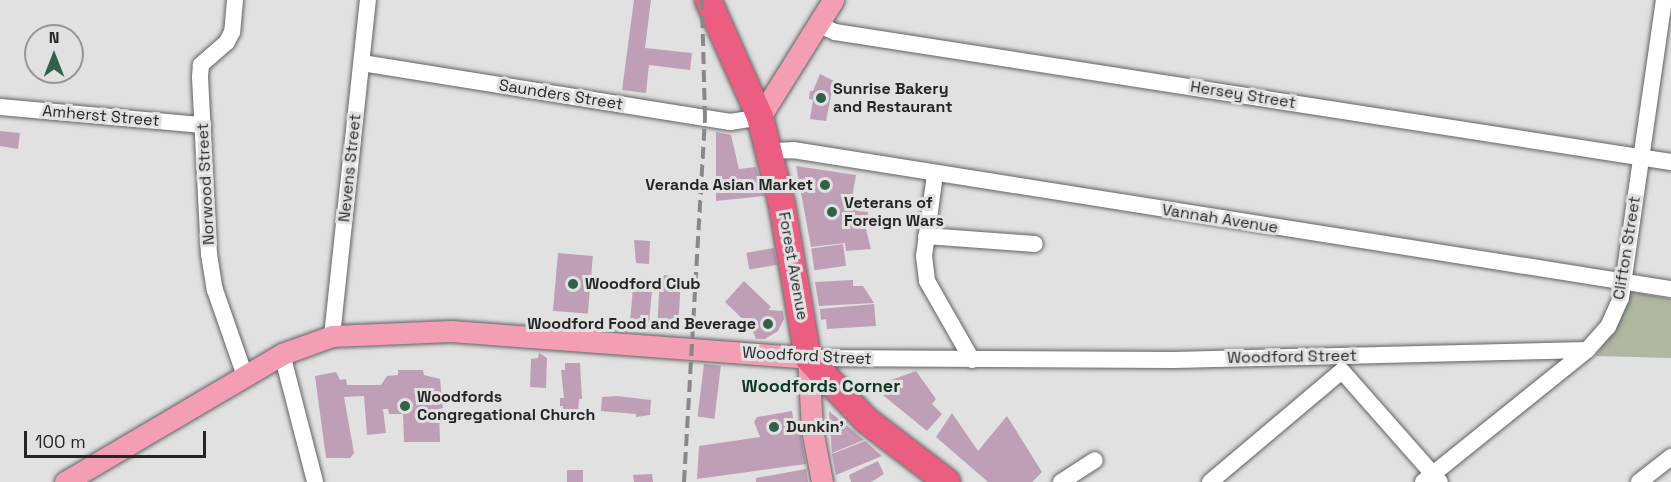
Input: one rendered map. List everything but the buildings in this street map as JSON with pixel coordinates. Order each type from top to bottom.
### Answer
[{"type":"highway","name":"Forest Avenue","points":[[708,0],[760,117],[770,151],[808,358]]},
{"type":"highway","points":[[808,358],[866,420],[947,482]]},
{"type":"main road","points":[[760,117],[833,0]]},
{"type":"main road","name":"Woodford Street","points":[[65,482],[282,354],[332,336],[368,332],[495,332],[808,358]]},
{"type":"main road","points":[[808,358],[812,429],[822,482]]},
{"type":"street","name":"Norwood Street","points":[[235,0],[232,32],[201,64],[215,290],[245,376]]},
{"type":"street","name":"Nevens Street","points":[[332,336],[368,0]]},
{"type":"street","name":"Clifton Street","points":[[1432,479],[1587,350],[1608,327],[1620,302],[1664,1]]},
{"type":"street","name":"Hersey Street","points":[[817,24],[835,32],[1671,162]]},
{"type":"street","name":"Saunders Street","points":[[362,63],[732,122],[760,117]]},
{"type":"street","name":"Amherst Street","points":[[0,106],[203,125]]},
{"type":"street","name":"Vannah Avenue","points":[[770,151],[793,150],[1671,289]]},
{"type":"street","points":[[936,174],[924,256],[933,296],[972,360]]},
{"type":"street","points":[[926,236],[1035,244]]},
{"type":"street","name":"Woodford Street","points":[[808,358],[1341,363],[1587,350]]},
{"type":"street","points":[[282,354],[315,482]]},
{"type":"street","points":[[1210,482],[1341,363],[1432,479]]},
{"type":"street","points":[[1639,482],[1671,457]]},
{"type":"street","points":[[1061,482],[1095,460]]},
{"type":"green space","points":[[1626,291],[1671,299],[1671,358],[1596,356],[1617,323]]},
{"type":"railway","points":[[684,482],[705,118],[702,0]]},
{"type":"place","name":"Sunrise Bakery and Restaurant","points":[[821,98]]},
{"type":"place","name":"Veranda Asian Market","points":[[825,185]]},
{"type":"place","name":"Veterans of Foreign Wars","points":[[832,212]]},
{"type":"place","name":"Woodford Club","points":[[573,284]]},
{"type":"place","name":"Woodford Food and Beverage","points":[[768,324]]},
{"type":"place","name":"Woodfords Congregational Church","points":[[405,406]]},
{"type":"place","name":"Dunkin'","points":[[774,427]]},
{"type":"district","name":"Woodfords Corner","points":[[821,386]]}]
